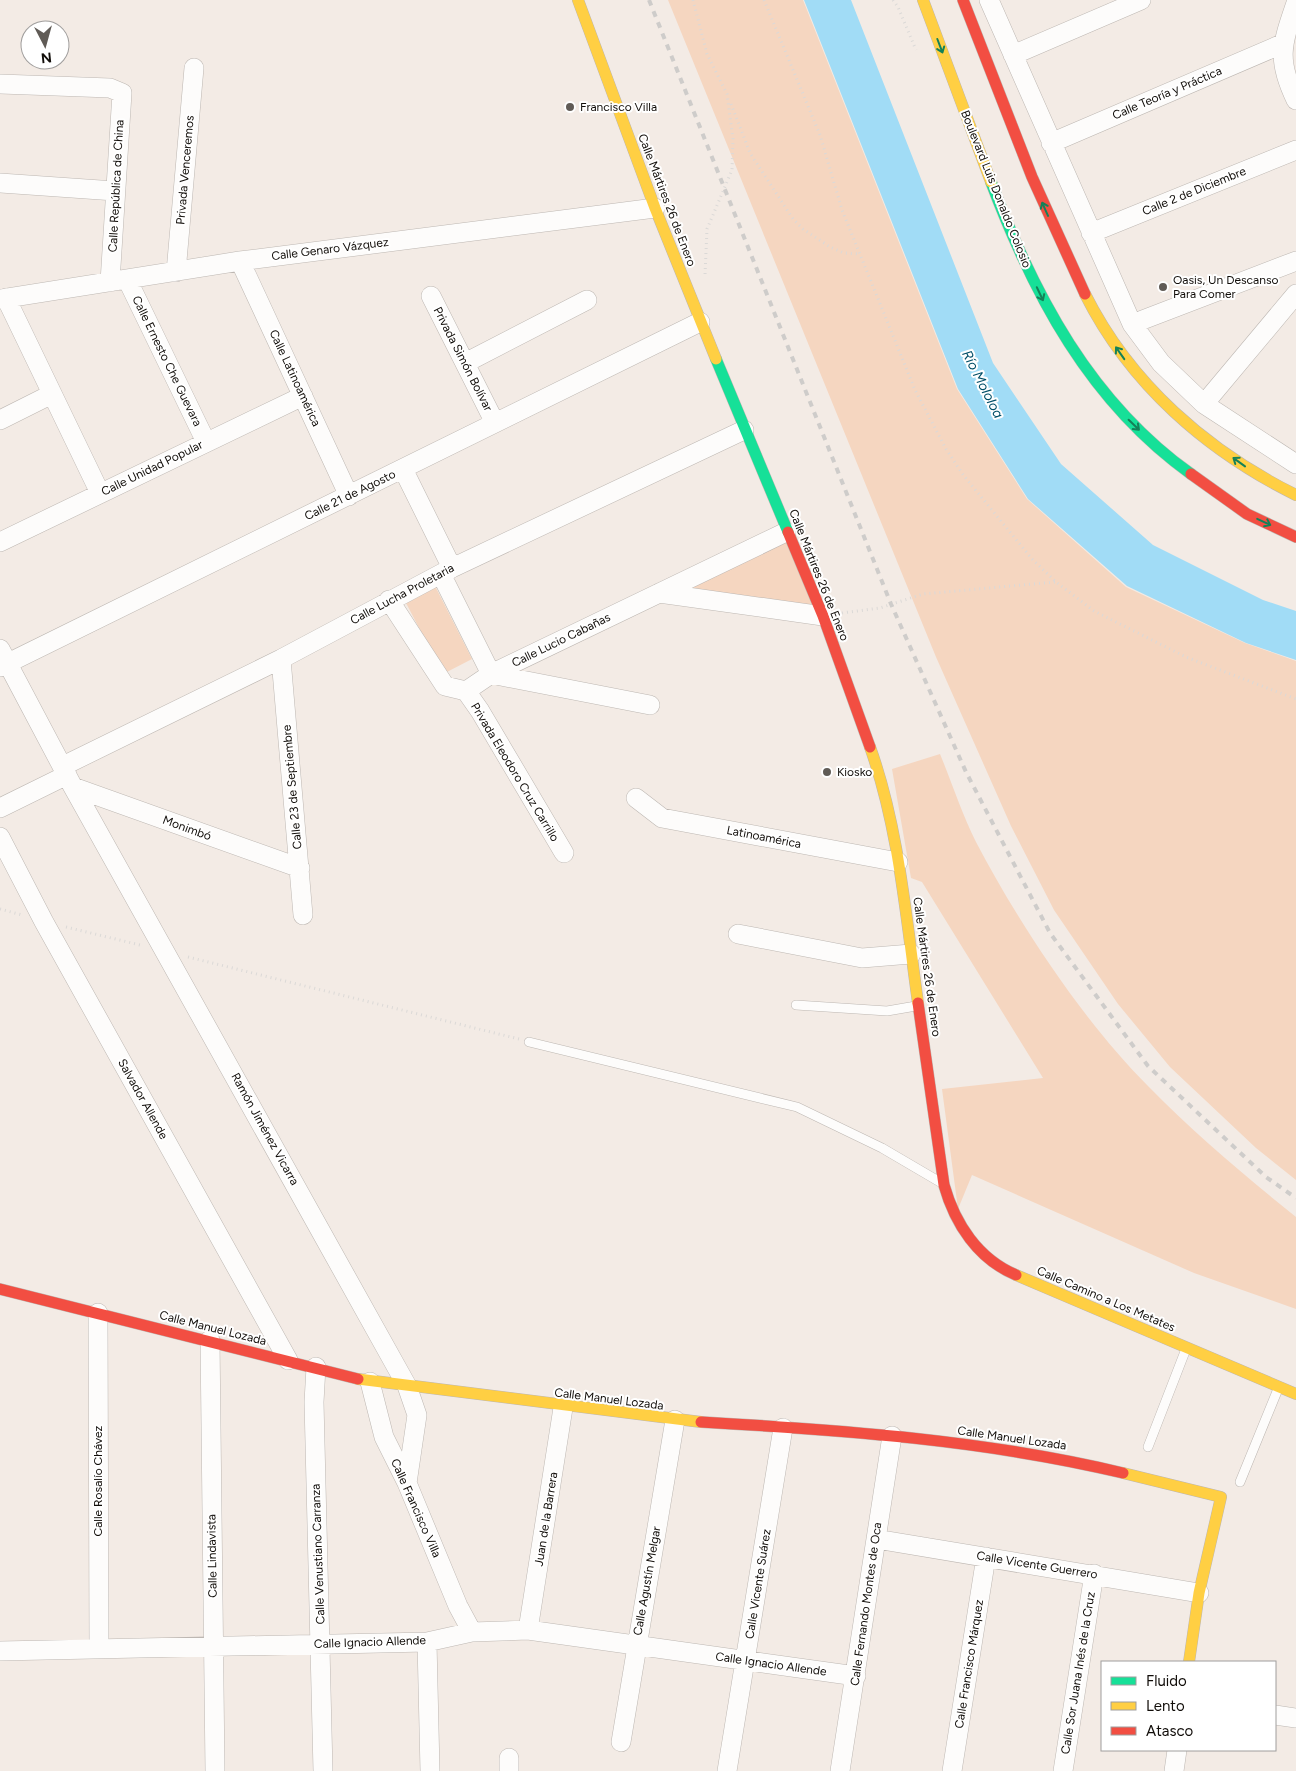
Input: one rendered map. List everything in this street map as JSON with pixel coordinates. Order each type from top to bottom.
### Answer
[{"type":"street","name":"Calle Mártires 26 de Enero","points":[[578,0],[654,208],[786,532],[823,616],[880,775],[898,862],[944,1185]]},
{"type":"street","name":"Boulevard Luis Donaldo Colosio","points":[[923,0],[1005,218],[1042,300],[1065,338],[1094,379],[1126,417],[1166,456],[1247,514],[1296,537]]},
{"type":"street","points":[[963,0],[1035,185],[1078,283],[1098,319],[1124,358],[1157,395],[1190,426],[1264,481],[1296,495]]},
{"type":"street","points":[[989,0],[1132,324],[1161,363],[1204,404],[1296,464]]},
{"type":"street","points":[[1013,55],[1141,0]]},
{"type":"street","points":[[1296,1],[1282,44],[1283,64],[1287,82],[1296,100]]},
{"type":"street","name":"Calle Teoría y Práctica","points":[[1051,143],[1282,44]]},
{"type":"street","name":"Privada Venceremos","points":[[176,272],[194,68]]},
{"type":"street","name":"Calle República de China","points":[[0,84],[110,88],[118,93],[122,93],[115,192],[119,281]]},
{"type":"street","name":"Calle 2 de Diciembre","points":[[1091,233],[1296,150]]},
{"type":"street","points":[[0,183],[115,192]]},
{"type":"street","name":"Calle Genaro Vázquez","points":[[100,493],[3,299],[240,261],[654,208]]},
{"type":"street","name":"Calle Latinoamérica","points":[[240,261],[349,496]]},
{"type":"street","points":[[1132,324],[1296,261]]},
{"type":"street","name":"Calle Ernesto Che Guevara","points":[[119,281],[206,442]]},
{"type":"street","points":[[1204,404],[1296,294]]},
{"type":"street","name":"Privada Simón Bolívar","points":[[431,296],[495,423]]},
{"type":"street","points":[[465,363],[587,300]]},
{"type":"street","name":"Calle 21 de Agosto","points":[[2,660],[349,496],[700,322]]},
{"type":"street","points":[[0,420],[52,394]]},
{"type":"street","name":"Calle Unidad Popular","points":[[0,542],[303,396]]},
{"type":"street","name":"Calle Lucha Proletaria","points":[[0,808],[68,776],[389,600],[744,430]]},
{"type":"street","points":[[403,469],[491,674],[650,705]]},
{"type":"street","name":"Calle Lucio Cabañas","points":[[466,691],[491,674],[786,532]]},
{"type":"street","points":[[659,593],[823,616]]},
{"type":"street","points":[[389,600],[445,686],[466,691]]},
{"type":"street","name":"Calle 23 de Septiembre","points":[[280,659],[303,915]]},
{"type":"street","name":"Ramón Jiménez Vicarra","points":[[2,660],[408,1386],[417,1415],[407,1482]]},
{"type":"street","name":"Privada Eleodoro Cruz Carrillo","points":[[466,691],[480,711],[564,853]]},
{"type":"street","name":"Monimbó","points":[[68,776],[300,868]]},
{"type":"street","name":"Latinoamérica","points":[[636,798],[662,818],[898,862]]},
{"type":"street","name":"Salvador Allende","points":[[0,837],[44,922],[288,1360]]},
{"type":"street","points":[[738,934],[862,958],[911,954]]},
{"type":"street","name":"Calle Camino a Los Metates","points":[[944,1185],[958,1226],[979,1250],[1001,1269],[1296,1394]]},
{"type":"street","name":"Calle Manuel Lozada","points":[[0,1289],[210,1340],[370,1382],[563,1408],[675,1420],[840,1430],[1055,1456],[1221,1496],[1199,1593]]},
{"type":"street","name":"Calle Rosalío Chávez","points":[[98,1313],[99,1648]]},
{"type":"street","name":"Calle Lindavista","points":[[210,1340],[215,1771]]},
{"type":"street","name":"Calle Venustiano Carranza","points":[[316,1367],[314,1402],[323,1771]]},
{"type":"street","name":"Calle Francisco Villa","points":[[370,1382],[384,1437],[407,1482],[458,1606],[472,1632]]},
{"type":"street","name":"Juan de la Barrera","points":[[528,1630],[563,1408]]},
{"type":"street","name":"Calle Agustín Melgar","points":[[621,1742],[675,1420]]},
{"type":"street","name":"Calle Vicente Suárez","points":[[728,1771],[783,1428]]},
{"type":"street","name":"Calle Fernando Montes de Oca","points":[[840,1771],[892,1436]]},
{"type":"street","name":"Calle Vicente Guerrero","points":[[876,1539],[1199,1593]]},
{"type":"street","name":"Calle Francisco Márquez","points":[[952,1771],[986,1557]]},
{"type":"street","name":"Calle Sor Juana Inés de la Cruz","points":[[1063,1771],[1094,1574]]},
{"type":"street","points":[[1189,1661],[1199,1593]]},
{"type":"street","name":"Calle Ignacio Allende","points":[[0,1651],[427,1642],[472,1632],[528,1630],[856,1676]]},
{"type":"street","points":[[427,1642],[430,1771]]},
{"type":"street","points":[[1276,1715],[1296,1718]]},
{"type":"street","points":[[1174,1771],[1177,1751]]},
{"type":"lane","points":[[796,1005],[887,1011],[918,1006]]},
{"type":"lane","points":[[529,1042],[797,1107],[882,1148],[944,1185]]},
{"type":"lane","points":[[1148,1447],[1186,1348]]},
{"type":"lane","points":[[1240,1482],[1279,1387]]},
{"type":"path","points":[[693,0],[707,54],[727,94],[750,153],[793,219],[803,229],[830,247],[844,253],[860,254]]},
{"type":"path","points":[[764,0],[820,135],[842,210],[923,408],[954,462],[1032,559],[1056,582],[1094,611],[1186,657],[1296,699]]},
{"type":"path","points":[[704,283],[707,229],[732,170],[733,139],[727,94]]},
{"type":"path","points":[[823,616],[880,608],[923,594],[1056,582]]},
{"type":"path","points":[[0,909],[44,922],[529,1042]]},
{"type":"shaded area","points":[[668,0],[803,0],[957,389],[1027,499],[1126,587],[1245,643],[1296,661],[1296,1180],[1256,1148],[1170,1067],[1118,1004],[1054,910],[1011,826],[936,657]]},
{"type":"shaded area","points":[[786,532],[823,616],[659,593]]},
{"type":"shaded area","points":[[435,586],[472,659],[443,674],[405,601]]},
{"type":"shaded area","points":[[940,754],[971,831],[993,873],[1032,938],[1076,1002],[1124,1060],[1183,1121],[1296,1217],[1296,1309],[1194,1273],[972,1175],[958,1209],[942,1089],[1043,1078],[922,882],[911,878],[892,769]]},
{"type":"water","name":"Río Mololoa","points":[[804,0],[851,0],[993,363],[1061,464],[1153,545],[1263,600],[1296,611],[1296,660],[1246,643],[1127,586],[1028,499],[958,389]]},
{"type":"railway","points":[[649,0],[891,604],[966,772],[1050,933],[1148,1066],[1266,1177],[1296,1198]]},
{"type":"traffic: fast","points":[[991,182],[1026,265],[1069,343],[1095,380],[1123,414],[1155,445],[1191,474]]},
{"type":"traffic: fast","points":[[716,359],[788,532]]},
{"type":"traffic: slow","points":[[578,0],[655,208],[716,359]]},
{"type":"traffic: slow","points":[[923,0],[991,182]]},
{"type":"traffic: slow","points":[[1085,294],[1103,327],[1124,357],[1148,386],[1174,412],[1232,458],[1296,495]]},
{"type":"traffic: slow","points":[[870,747],[880,778],[895,841],[918,1003]]},
{"type":"traffic: slow","points":[[1016,1275],[1296,1394]]},
{"type":"traffic: slow","points":[[358,1379],[701,1422]]},
{"type":"traffic: slow","points":[[1123,1473],[1221,1497],[1199,1593],[1189,1661]]},
{"type":"traffic: jam","points":[[963,0],[1032,177],[1085,294]]},
{"type":"traffic: jam","points":[[1191,474],[1247,514],[1296,537]]},
{"type":"traffic: jam","points":[[788,532],[823,616],[870,747]]},
{"type":"traffic: jam","points":[[918,1003],[944,1185],[949,1199],[962,1226],[979,1250],[990,1260],[1016,1275]]},
{"type":"traffic: jam","points":[[0,1289],[358,1379]]},
{"type":"traffic: jam","points":[[701,1422],[860,1433],[966,1444],[1019,1452],[1123,1473]]},
{"type":"place","name":"Francisco Villa","points":[[570,107]]},
{"type":"place","name":"Oasis, Un Descanso Para Comer","points":[[1163,287]]},
{"type":"place","name":"Kiosko","points":[[827,772]]}]
